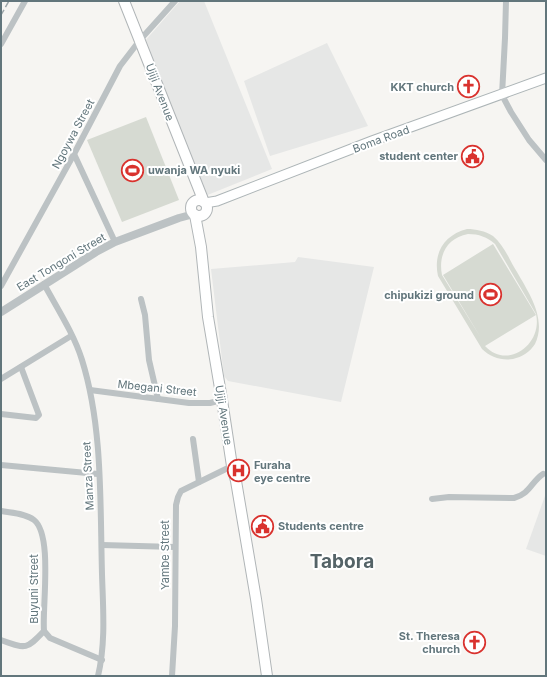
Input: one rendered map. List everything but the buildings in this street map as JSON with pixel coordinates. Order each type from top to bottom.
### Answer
[{"type":"highway","name":"Ujiji Avenue","points":[[124,1],[196,183],[208,317],[232,466],[236,481],[256,598],[267,676]]},
{"type":"main road","name":"Boma Road","points":[[199,209],[372,141],[546,78]]},
{"type":"street","points":[[1,44],[25,1]]},
{"type":"street","name":"Ngoywa Street","points":[[1,286],[74,154],[120,66],[140,40],[175,1]]},
{"type":"street","points":[[506,1],[502,95],[511,112],[546,160]]},
{"type":"street","points":[[74,154],[115,242]]},
{"type":"street","name":"East Tongoni Street","points":[[2,310],[96,252],[115,242],[199,209]]},
{"type":"street","name":"Manza Street","points":[[44,284],[82,359],[92,398],[97,441],[102,545],[102,660],[98,676]]},
{"type":"street","points":[[141,299],[145,315],[150,360],[158,399]]},
{"type":"street","points":[[1,379],[71,336]]},
{"type":"street","points":[[1,414],[30,418],[36,418],[39,415],[21,367]]},
{"type":"street","name":"Mbegani Street","points":[[90,390],[189,403],[210,403],[222,400]]},
{"type":"street","points":[[193,439],[199,482]]},
{"type":"street","points":[[1,466],[98,474]]},
{"type":"street","name":"Yambe Street","points":[[172,676],[175,626],[176,505],[178,497],[181,491],[232,466]]},
{"type":"street","points":[[432,499],[449,497],[514,498],[524,495],[543,474]]},
{"type":"street","name":"Buyuni Street","points":[[1,511],[28,516],[36,521],[41,529],[45,553],[44,631],[50,638],[102,660]]},
{"type":"street","points":[[102,545],[175,547]]},
{"type":"street","points":[[1,640],[27,647],[44,631]]},
{"type":"shaded area","points":[[180,1],[204,1],[272,169],[205,196],[144,42]]},
{"type":"shaded area","points":[[327,43],[368,126],[270,156],[244,81]]},
{"type":"shaded area","name":"uwanja WA nyuki","points":[[146,117],[179,200],[122,222],[87,140]]},
{"type":"shaded area","name":"chipukizi ground","points":[[467,229],[474,229],[493,236],[504,248],[531,297],[538,316],[538,335],[533,347],[520,357],[513,359],[500,359],[482,349],[438,276],[437,260],[442,246],[446,240]],"holes":[[[472,234],[483,236],[495,244],[536,314],[537,325],[529,344],[521,351],[513,355],[494,353],[485,346],[536,315],[493,244],[443,275],[481,338],[442,275],[441,261],[449,243],[461,236]]]},
{"type":"shaded area","points":[[298,257],[374,267],[341,402],[228,381],[224,376],[211,269],[295,262]]},
{"type":"shaded area","points":[[546,493],[546,556],[526,549]]},
{"type":"railway","points":[[1,15],[9,1]]},
{"type":"place","name":"KKT church","points":[[469,87]]},
{"type":"place","name":"student center","points":[[473,156]]},
{"type":"place","name":"uwanja WA nyuki","points":[[133,170]]},
{"type":"place","name":"chipukizi ground","points":[[490,295]]},
{"type":"place","name":"Furaha eye centre","points":[[238,471]]},
{"type":"place","name":"Students centre","points":[[262,526]]},
{"type":"place","name":"St. Theresa church","points":[[475,642]]},
{"type":"district","name":"Tabora","points":[[342,561]]}]
